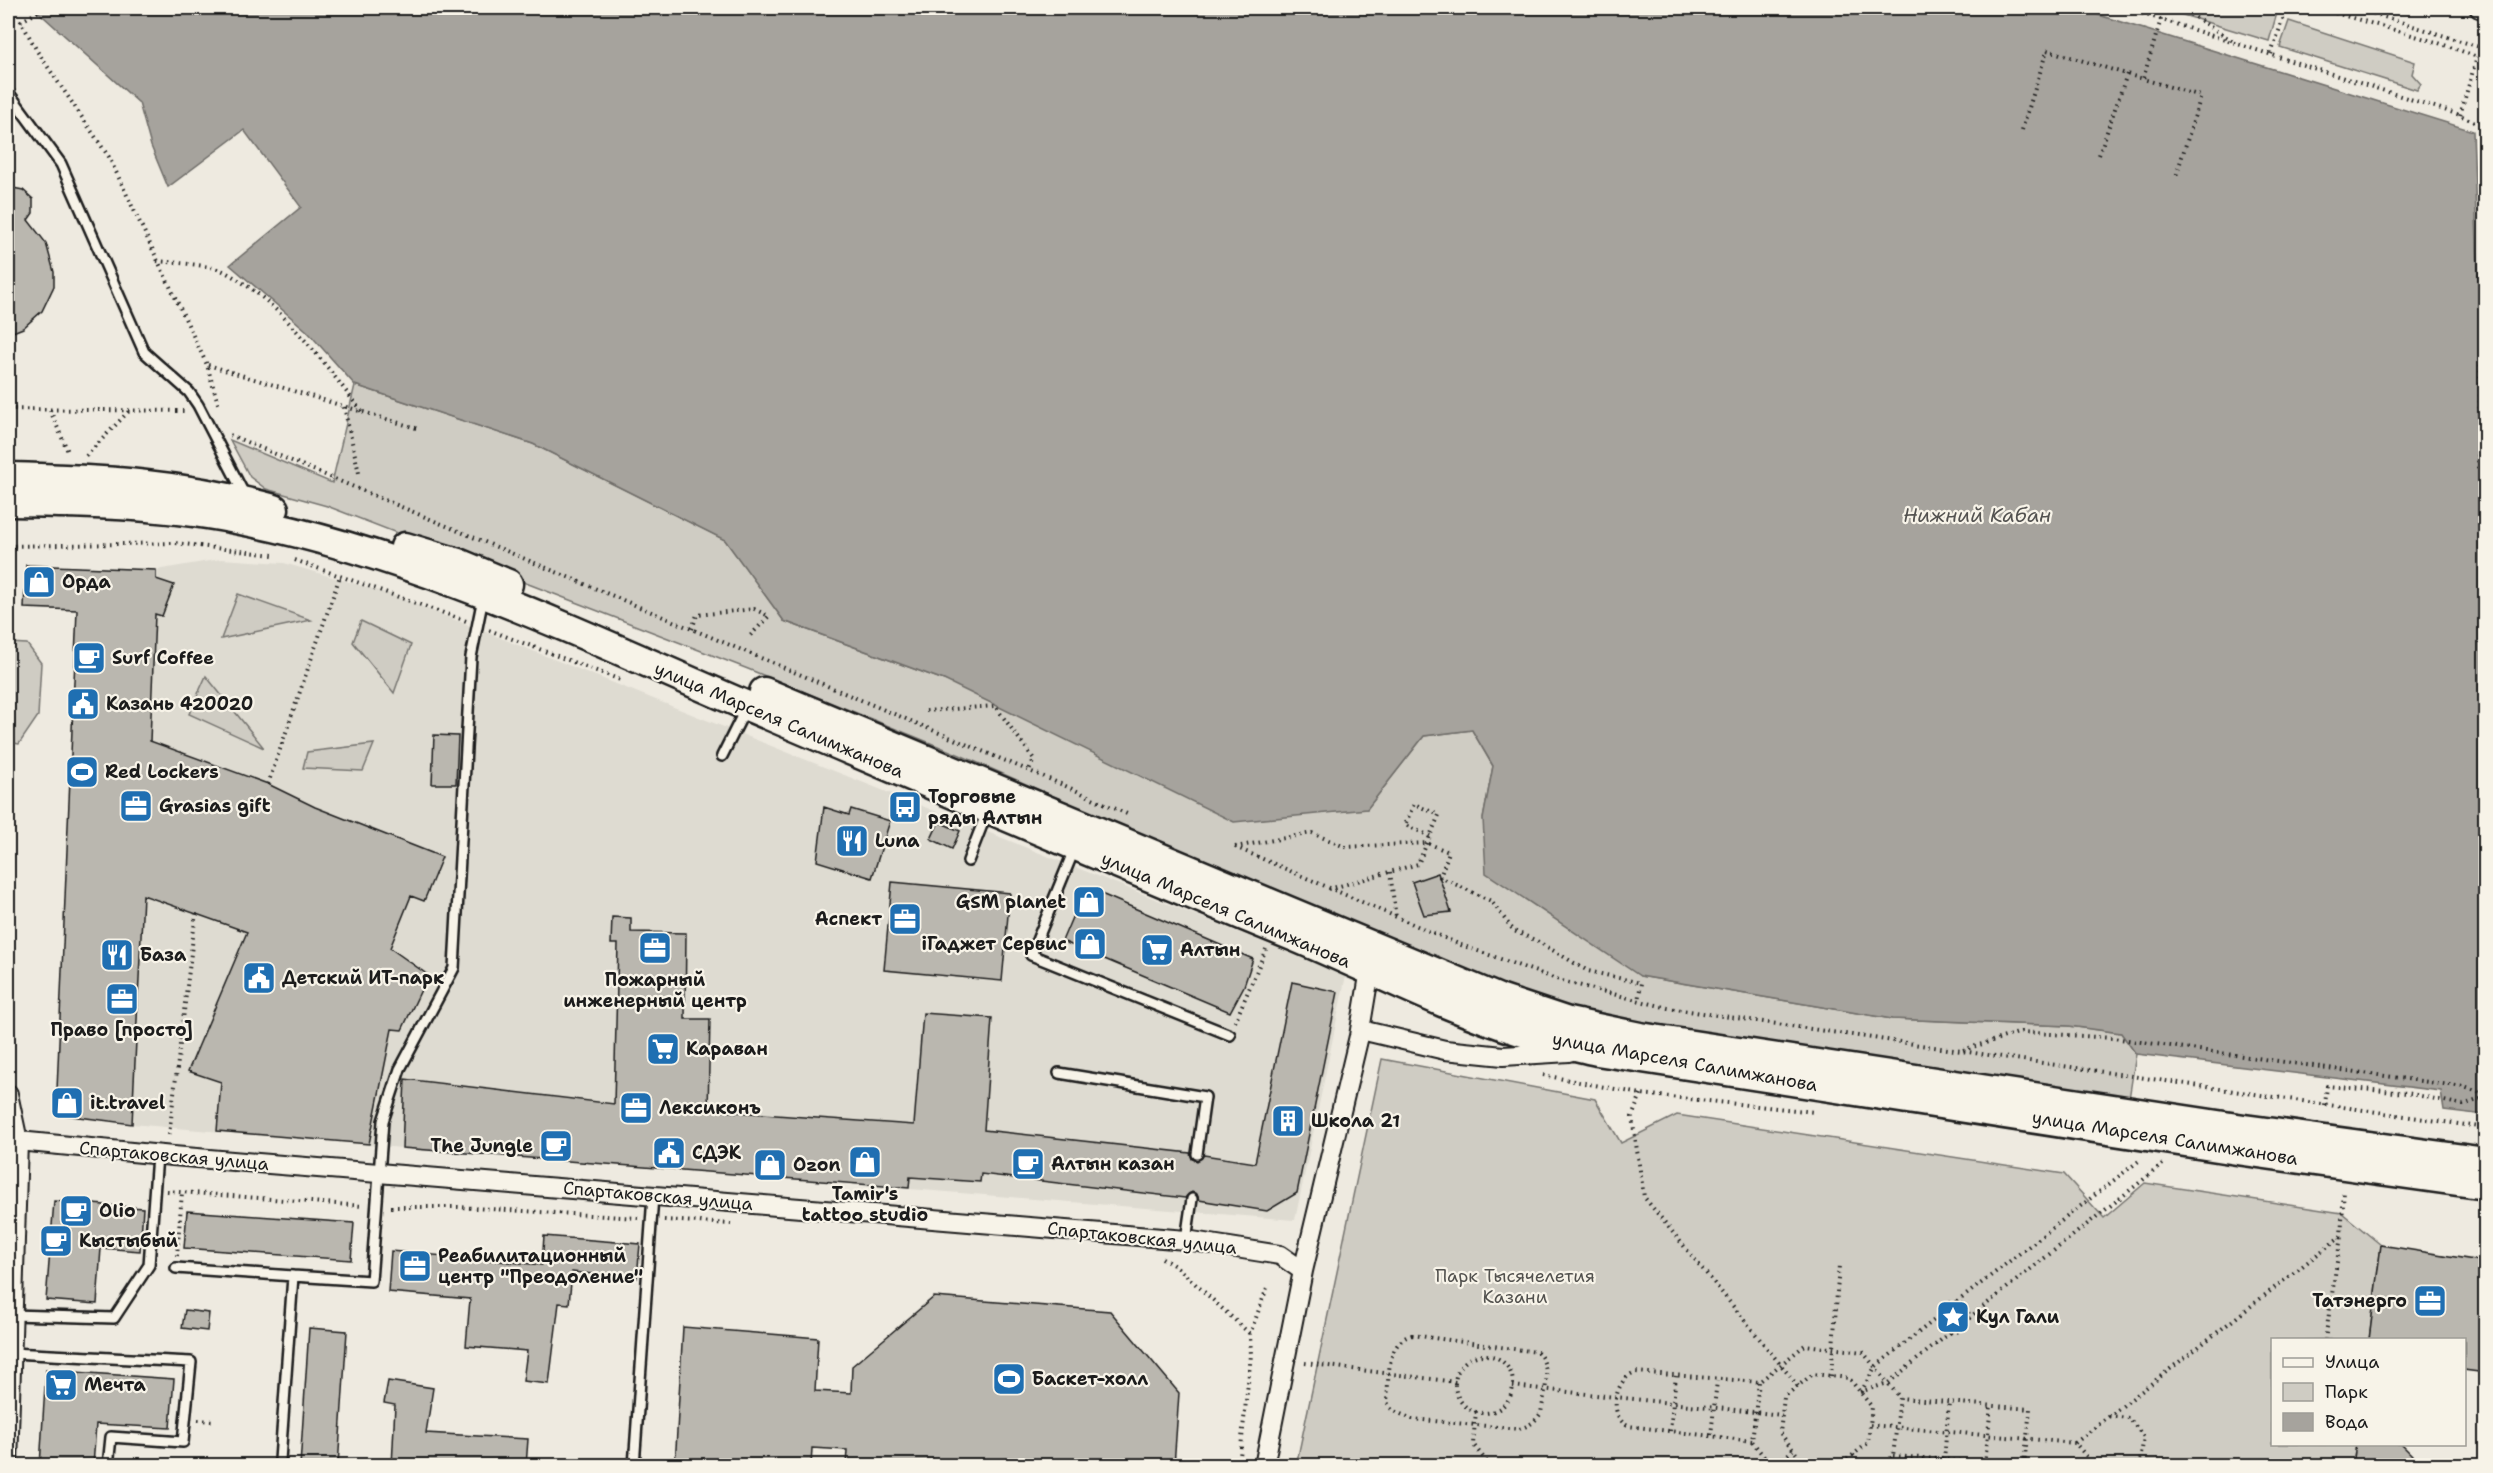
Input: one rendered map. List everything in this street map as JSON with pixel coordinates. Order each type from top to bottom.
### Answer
[{"type":"main road","points":[[8,477],[90,478],[173,486],[248,502],[458,563],[1499,999],[1568,1023],[1640,1037],[2244,1129],[2486,1162]]},
{"type":"main road","name":"улица Марселя Салимжанова","points":[[8,502],[90,503],[167,509],[237,519],[400,564],[484,595],[1075,848],[1462,1010],[1524,1033],[1597,1051],[2237,1150],[2486,1185]]},
{"type":"street","points":[[2479,8],[2486,10]]},
{"type":"street","points":[[1264,1466],[1303,1271],[1361,1030],[1370,970]]},
{"type":"street","points":[[1361,1030],[1445,1050],[1503,1056],[1597,1051]]},
{"type":"street","points":[[8,1094],[13,1140],[8,1466]]},
{"type":"street","name":"Спартаковская улица","points":[[13,1140],[157,1155],[1186,1239],[1280,1255],[1303,1271]]},
{"type":"lane","points":[[8,92],[61,164],[144,352],[189,392],[248,502]]},
{"type":"lane","points":[[176,1268],[371,1281],[383,1121],[400,1069],[454,968],[471,657],[484,595]]},
{"type":"lane","points":[[722,756],[747,706]]},
{"type":"lane","points":[[968,861],[988,810]]},
{"type":"lane","points":[[1075,848],[1031,955],[1230,1035]]},
{"type":"lane","points":[[1059,1073],[1205,1097],[1197,1154]]},
{"type":"lane","points":[[12,1315],[114,1318],[149,1265],[157,1155]]},
{"type":"lane","points":[[634,1466],[653,1196]]},
{"type":"lane","points":[[1186,1239],[1192,1199]]},
{"type":"lane","points":[[280,1460],[293,1276]]},
{"type":"lane","points":[[10,1353],[191,1362],[183,1442],[111,1437],[108,1466]]},
{"type":"path","points":[[38,8],[40,11],[21,21],[37,51],[109,157],[207,365],[219,406]]},
{"type":"path","points":[[2125,8],[2460,115],[2486,128]]},
{"type":"path","points":[[2180,8],[2239,44]]},
{"type":"path","points":[[2271,54],[2287,8]]},
{"type":"path","points":[[2318,8],[2486,60]]},
{"type":"path","points":[[2356,8],[2486,49]]},
{"type":"path","points":[[2143,79],[2161,19]]},
{"type":"path","points":[[2022,130],[2047,50],[2200,96],[2176,176]]},
{"type":"path","points":[[2460,115],[2477,57]]},
{"type":"path","points":[[2099,155],[2127,74]]},
{"type":"path","points":[[156,260],[223,270],[251,290],[303,337],[362,412]]},
{"type":"path","points":[[2486,305],[2481,357],[2478,471],[2486,477]]},
{"type":"path","points":[[207,365],[419,429]]},
{"type":"path","points":[[344,406],[359,473]]},
{"type":"path","points":[[8,409],[201,411]]},
{"type":"path","points":[[51,410],[72,460]]},
{"type":"path","points":[[82,460],[129,411]]},
{"type":"path","points":[[207,426],[1029,770],[1128,815]]},
{"type":"path","points":[[8,546],[175,543],[274,555]]},
{"type":"path","points":[[286,556],[628,683]]},
{"type":"path","points":[[268,784],[340,576]]},
{"type":"path","points":[[692,629],[697,615],[754,609],[769,616],[749,637]]},
{"type":"path","points":[[926,711],[995,706],[1034,759],[1029,770]]},
{"type":"path","points":[[1329,889],[1418,864],[1430,836],[1439,814],[1414,804],[1405,825],[1430,836]]},
{"type":"path","points":[[1638,1000],[1641,983],[1588,971],[1537,940],[1514,931],[1491,902],[1440,877],[1449,852],[1427,843],[1345,847],[1312,834],[1235,847],[1461,945],[1562,981],[1668,1008],[2486,1128]]},
{"type":"path","points":[[1390,872],[1396,918]]},
{"type":"path","points":[[169,1135],[196,912]]},
{"type":"path","points":[[1230,1035],[1268,946],[1257,941]]},
{"type":"path","points":[[1960,1050],[2021,1032],[2113,1038],[2464,1087],[2486,1096]]},
{"type":"path","points":[[2325,1106],[2327,1086],[2407,1093],[2463,1104],[2486,1096]]},
{"type":"path","points":[[1641,1094],[1632,1117],[1644,1197],[1798,1386]]},
{"type":"path","points":[[1860,1392],[1875,1367],[1938,1317],[1946,1304],[1957,1302],[2141,1160]]},
{"type":"path","points":[[1860,1392],[1888,1383],[1951,1332],[1963,1329],[1969,1318],[2163,1164]]},
{"type":"path","points":[[2325,1338],[2341,1236],[2344,1188]]},
{"type":"path","points":[[154,1190],[376,1207],[458,1207],[732,1224]]},
{"type":"path","points":[[176,1268],[182,1192]]},
{"type":"path","points":[[2074,1443],[2341,1236]]},
{"type":"path","points":[[1156,1254],[1178,1268],[1250,1334]]},
{"type":"path","points":[[1831,1376],[1839,1265]]},
{"type":"path","points":[[1239,1466],[1251,1355],[1250,1334],[1268,1285]]},
{"type":"path","points":[[1957,1302],[1966,1307],[1969,1318]]},
{"type":"path","points":[[1938,1317],[1942,1327],[1951,1332]]},
{"type":"path","points":[[1406,1337],[1488,1344],[1537,1352],[1546,1367],[1541,1413],[1530,1426],[1519,1429],[1475,1425],[1402,1416],[1392,1410],[1387,1402],[1391,1356],[1406,1337]]},
{"type":"path","points":[[1487,1355],[1488,1344]]},
{"type":"path","points":[[1793,1450],[1772,1466],[1752,1441],[1624,1424],[1616,1407],[1617,1396],[1622,1382],[1631,1373],[1759,1382],[1805,1345],[1863,1352],[1900,1398],[1893,1456],[1882,1466]]},
{"type":"path","points":[[1487,1355],[1497,1358],[1506,1365],[1513,1386],[1503,1406],[1488,1412],[1476,1411],[1462,1403],[1457,1393],[1456,1382],[1459,1371],[1466,1362],[1487,1355]]},
{"type":"path","points":[[1305,1363],[1456,1382]]},
{"type":"path","points":[[1834,1466],[1803,1462],[1780,1433],[1784,1397],[1813,1374],[1849,1378],[1872,1407],[1868,1443],[1839,1466]]},
{"type":"path","points":[[1670,1431],[1676,1376]]},
{"type":"path","points":[[1711,1435],[1717,1380]]},
{"type":"path","points":[[1752,1441],[1759,1382]]},
{"type":"path","points":[[1513,1386],[1782,1415]]},
{"type":"path","points":[[1893,1456],[2024,1465],[2030,1409],[1900,1398]]},
{"type":"path","points":[[1944,1460],[1949,1402]]},
{"type":"path","points":[[1985,1463],[1991,1405]]},
{"type":"path","points":[[1476,1411],[1473,1444],[1490,1466]]},
{"type":"path","points":[[2108,1416],[2128,1418],[2144,1437],[2140,1461],[2133,1466]]},
{"type":"path","points":[[1870,1425],[2074,1443],[2095,1466]]},
{"type":"path","points":[[1853,1455],[1862,1466]]},
{"type":"shaded area","points":[[221,559],[284,563],[390,594],[1346,975],[1295,1220],[402,1148],[132,1124],[56,1114],[77,611],[24,608],[26,565],[156,570]]},
{"type":"green space","points":[[2160,8],[2260,8],[2277,13],[2269,41]]},
{"type":"green space","points":[[2289,21],[2415,62],[2412,74],[2421,84],[2417,90],[2280,47]]},
{"type":"green space","points":[[355,385],[533,444],[725,540],[784,621],[944,680],[1367,809],[1424,736],[1472,730],[1493,766],[1483,819],[1640,976],[1892,1019],[2069,1026],[2121,1033],[2136,1054],[2129,1099],[1711,1039],[1563,1006],[1433,963],[960,755],[748,669],[327,506],[266,489],[250,477],[230,440],[332,483]]},
{"type":"green space","points":[[238,594],[311,620],[221,639]]},
{"type":"green space","points":[[361,621],[411,645],[394,693],[353,642]]},
{"type":"green space","points":[[8,643],[27,644],[41,663],[38,716],[19,744],[8,742]]},
{"type":"green space","points":[[206,676],[264,748],[189,714]]},
{"type":"green space","points":[[374,744],[363,771],[303,768],[307,752]]},
{"type":"green space","name":"Парк Тысячелетия Казани","points":[[1382,1059],[1595,1099],[1621,1143],[1677,1115],[2064,1174],[2104,1218],[2145,1183],[2342,1213],[2381,1245],[2369,1338],[2271,1338],[2271,1446],[2356,1446],[2353,1465],[1296,1466]]},
{"type":"water","name":"Нижний Кабан","points":[[34,8],[2076,8],[2473,131],[2481,356],[2486,356],[2485,1115],[2444,1110],[2441,1091],[2136,1054],[2121,1033],[2069,1026],[1892,1019],[1640,976],[1486,873],[1483,819],[1493,766],[1472,730],[1424,736],[1367,809],[1234,822],[944,680],[784,621],[725,540],[533,444],[355,385],[307,331],[230,265],[301,207],[244,130],[168,187],[151,146],[139,103]]},
{"type":"building","points":[[8,187],[23,190],[33,199],[33,213],[28,220],[46,243],[54,272],[54,286],[42,311],[23,328],[8,334]]},
{"type":"building","points":[[26,565],[156,570],[156,579],[174,585],[162,616],[155,614],[150,741],[268,784],[315,807],[442,857],[424,901],[411,896],[390,948],[428,975],[402,1030],[392,1029],[369,1144],[217,1131],[221,1082],[188,1071],[247,932],[143,895],[132,1124],[56,1114],[77,610],[24,608]]},
{"type":"building","points":[[434,735],[458,736],[456,784],[432,784]]},
{"type":"building","points":[[824,807],[849,815],[851,809],[890,821],[872,878],[817,861]]},
{"type":"building","points":[[939,822],[960,831],[952,849],[931,839]]},
{"type":"building","points":[[1438,873],[1451,912],[1424,915],[1412,882]]},
{"type":"building","points":[[892,882],[1010,893],[1002,981],[884,970]]},
{"type":"building","name":"Алтын","points":[[1085,887],[1253,959],[1244,986],[1230,1012],[1062,941]]},
{"type":"building","name":"Караван","points":[[612,917],[631,918],[631,932],[686,933],[685,1019],[710,1019],[708,1110],[914,1125],[923,1013],[992,1018],[984,1130],[1190,1153],[1192,1159],[1197,1161],[1204,1155],[1255,1163],[1292,982],[1338,992],[1297,1193],[1267,1211],[1199,1200],[1197,1194],[1192,1192],[1185,1198],[981,1174],[980,1182],[910,1177],[909,1188],[402,1148],[405,1079],[614,1104],[618,944],[611,944]]},
{"type":"building","points":[[54,1201],[143,1208],[140,1251],[101,1248],[97,1304],[46,1300]]},
{"type":"building","points":[[187,1211],[354,1223],[351,1260],[184,1248]]},
{"type":"building","points":[[544,1236],[640,1244],[637,1278],[572,1272],[569,1304],[559,1303],[549,1384],[523,1381],[527,1351],[466,1346],[470,1299],[388,1292],[391,1251],[542,1265]]},
{"type":"building","name":"Татэнерго","points":[[2381,1245],[2486,1262],[2486,1373],[2466,1370],[2466,1338],[2369,1338]]},
{"type":"building","name":"Баскет-холл","points":[[934,1297],[1110,1311],[1179,1393],[1174,1466],[846,1466],[847,1450],[812,1448],[811,1466],[675,1466],[683,1327],[818,1338],[815,1391],[851,1393],[852,1366]]},
{"type":"building","points":[[185,1310],[209,1313],[207,1331],[182,1328]]},
{"type":"building","points":[[309,1328],[347,1331],[338,1466],[300,1466]]},
{"type":"building","points":[[46,1370],[174,1379],[170,1428],[96,1424],[93,1466],[40,1466]]},
{"type":"building","points":[[388,1381],[433,1388],[426,1433],[528,1439],[526,1466],[392,1466],[395,1405],[384,1403]]},
{"type":"building","points":[[2356,1446],[2403,1446],[2423,1466],[2353,1466]]},
{"type":"place","name":"Орда","points":[[39,582]]},
{"type":"place","name":"Surf Coffee","points":[[89,658]]},
{"type":"place","name":"Казань 420020","points":[[83,704]]},
{"type":"place","name":"Red Lockers","points":[[82,772]]},
{"type":"place","name":"Grasias gift","points":[[136,806]]},
{"type":"place","name":"Торговые ряды Алтын","points":[[905,807]]},
{"type":"place","name":"Luna","points":[[852,841]]},
{"type":"place","name":"GSM planet","points":[[1089,902]]},
{"type":"place","name":"Аспект","points":[[905,919]]},
{"type":"place","name":"iГаджет Сервис","points":[[1090,944]]},
{"type":"place","name":"Пожарный инженерный центр","points":[[655,948]]},
{"type":"place","name":"Алтын","points":[[1157,950]]},
{"type":"place","name":"База","points":[[117,955]]},
{"type":"place","name":"Детский ИТ-парк","points":[[259,978]]},
{"type":"place","name":"Право [просто]","points":[[122,999]]},
{"type":"place","name":"Караван","points":[[663,1049]]},
{"type":"place","name":"it.travel","points":[[67,1103]]},
{"type":"place","name":"Лексиконъ","points":[[636,1108]]},
{"type":"place","name":"Школа 21","points":[[1288,1121]]},
{"type":"place","name":"The Jungle","points":[[556,1146]]},
{"type":"place","name":"СДЭК","points":[[669,1153]]},
{"type":"place","name":"Tamir's tattoo studio","points":[[865,1162]]},
{"type":"place","name":"Алтын казан","points":[[1028,1164]]},
{"type":"place","name":"Ozon","points":[[770,1165]]},
{"type":"place","name":"Olio","points":[[76,1211]]},
{"type":"place","name":"Кыстыбый","points":[[56,1241]]},
{"type":"place","name":"Реабилитационный центр \"Преодоление\"","points":[[415,1266]]},
{"type":"place","name":"Татэнерго","points":[[2430,1301]]},
{"type":"place","name":"Кул Гали","points":[[1953,1317]]},
{"type":"place","name":"Баскет-холл","points":[[1009,1379]]},
{"type":"place","name":"Мечта","points":[[61,1385]]}]
